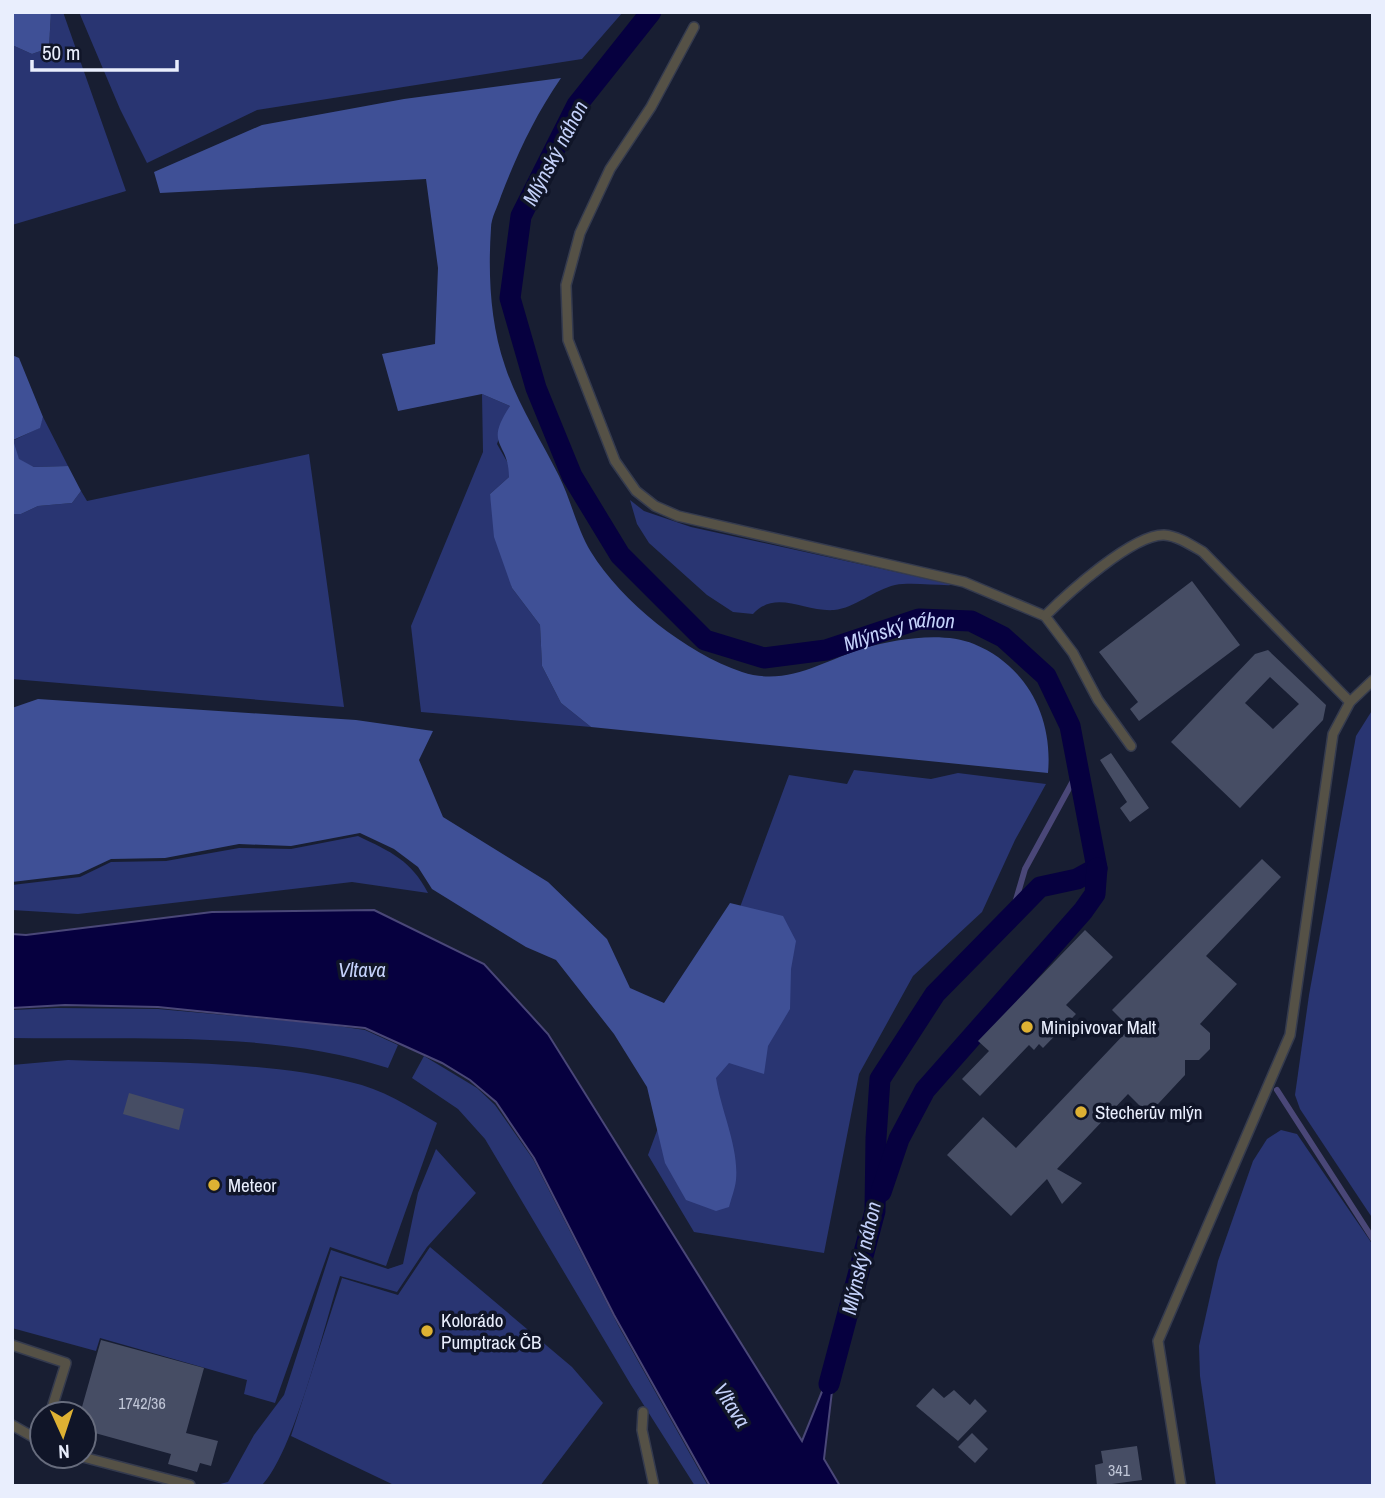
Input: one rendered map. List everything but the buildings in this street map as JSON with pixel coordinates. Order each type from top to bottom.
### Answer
[{"type":"lane","points":[[694,27],[651,107],[610,169],[580,233],[566,285],[568,340],[615,461],[636,491],[655,506],[678,516],[964,582],[1045,616],[1073,653],[1098,700],[1131,746]]},
{"type":"lane","points":[[1045,616],[1075,586],[1130,547],[1162,535],[1181,539],[1203,552],[1350,702]]},
{"type":"lane","points":[[1181,1486],[1158,1341],[1290,1035],[1333,734],[1350,702],[1373,680]]},
{"type":"lane","points":[[12,1345],[66,1363],[54,1400]]},
{"type":"lane","points":[[643,1412],[642,1430],[654,1486]]},
{"type":"lane","points":[[12,1425],[28,1434]]},
{"type":"lane","points":[[98,1461],[190,1485]]},
{"type":"shaded area","points":[[12,12],[51,12],[49,48],[32,54],[12,45]]},
{"type":"shaded area","points":[[51,12],[63,12],[126,191],[12,225],[12,45],[32,54],[49,48]]},
{"type":"shaded area","points":[[79,12],[623,12],[582,59],[257,110],[147,163],[120,109]]},
{"type":"shaded area","points":[[561,78],[528,135],[493,216],[490,245],[491,298],[496,333],[510,380],[559,476],[586,543],[604,571],[638,607],[678,639],[721,663],[758,676],[790,674],[864,648],[905,639],[948,638],[974,644],[1009,666],[1033,696],[1046,732],[1048,773],[591,727],[561,703],[542,666],[540,625],[512,588],[494,537],[490,494],[509,477],[508,465],[499,443],[498,429],[510,406],[482,394],[398,411],[382,354],[435,344],[438,268],[426,179],[160,193],[154,172],[262,125],[404,99]]},
{"type":"shaded area","points":[[12,355],[19,358],[43,417],[40,428],[13,440],[19,459],[34,467],[68,466],[81,491],[72,503],[38,506],[21,514],[12,514]]},
{"type":"shaded area","points":[[482,394],[510,406],[497,444],[509,465],[509,477],[490,494],[512,588],[540,625],[542,666],[561,703],[591,727],[421,712],[411,626],[483,452]]},
{"type":"shaded area","points":[[43,417],[68,466],[34,467],[19,460],[12,441],[39,428]]},
{"type":"shaded area","points":[[309,454],[344,707],[12,679],[12,514],[21,514],[38,506],[72,503],[81,491],[87,501]]},
{"type":"shaded area","points":[[630,500],[644,511],[691,527],[955,585],[895,585],[842,609],[834,610],[781,602],[771,603],[753,614],[733,612],[707,595],[649,543],[637,524]]},
{"type":"shaded area","points":[[38,699],[356,720],[433,731],[419,760],[443,817],[548,882],[607,939],[630,988],[664,1003],[730,903],[783,916],[796,941],[791,969],[790,1009],[768,1046],[764,1074],[729,1063],[716,1078],[735,1155],[735,1183],[729,1207],[716,1211],[686,1200],[665,1163],[647,1087],[614,1034],[556,960],[526,947],[432,889],[418,867],[394,849],[360,833],[291,846],[239,844],[165,858],[111,859],[79,874],[12,882],[12,708]]},
{"type":"shaded area","points":[[1373,709],[1373,1219],[1300,1109],[1295,1095],[1309,995],[1356,736]]},
{"type":"shaded area","points":[[854,770],[931,779],[958,773],[1046,784],[1015,840],[982,912],[913,976],[859,1074],[824,1253],[694,1232],[648,1155],[789,775],[847,784]]},
{"type":"shaded area","points":[[358,836],[399,858],[415,872],[428,893],[352,882],[78,914],[12,910],[12,885],[80,877],[111,862],[166,861],[239,848],[291,849]]},
{"type":"shaded area","points":[[158,1009],[324,1024],[365,1030],[398,1045],[388,1068],[344,1056],[250,1042],[154,1038],[12,1038],[12,1010]]},
{"type":"shaded area","points":[[424,1056],[477,1088],[495,1105],[533,1159],[619,1327],[708,1486],[695,1486],[631,1385],[485,1139],[458,1109],[412,1078]]},
{"type":"shaded area","name":"Meteor","points":[[68,1060],[246,1066],[317,1075],[373,1089],[406,1104],[437,1123],[386,1266],[330,1247],[275,1403],[244,1394],[247,1380],[100,1338],[96,1351],[12,1328],[12,1065]]},
{"type":"shaded area","points":[[1281,1130],[1297,1134],[1373,1245],[1373,1486],[1216,1486],[1200,1376],[1199,1346],[1218,1261],[1253,1161],[1267,1139]]},
{"type":"shaded area","points":[[436,1149],[476,1193],[427,1247],[397,1292],[340,1276],[296,1419],[273,1470],[261,1486],[212,1486],[228,1482],[254,1435],[284,1395],[331,1250],[388,1269],[403,1264],[418,1193]]},
{"type":"shaded area","name":"Kolorádo Pumptrack ČB","points":[[430,1247],[572,1367],[603,1403],[540,1486],[396,1486],[291,1436],[342,1278],[398,1295]]},
{"type":"water","name":"Vltava","points":[[374,910],[484,964],[548,1034],[802,1441],[836,1357],[824,1459],[840,1486],[710,1486],[614,1315],[534,1158],[496,1102],[470,1080],[442,1063],[365,1028],[158,1007],[65,1005],[12,1008],[12,934],[26,935],[212,912]]},
{"type":"waterway","name":"Mlýnský náhon","points":[[651,12],[577,105],[521,216],[510,298],[536,388],[572,476],[620,555],[705,640],[764,658],[826,650],[919,619],[971,621],[1003,637],[1046,676],[1070,726],[1097,868],[1077,879],[1040,887],[935,994],[880,1079],[875,1211],[829,1384]]},
{"type":"waterway","points":[[1011,917],[1025,869],[1079,770]]},
{"type":"waterway","points":[[881,1192],[899,1139],[925,1090],[1083,911],[1095,894],[1097,868]]},
{"type":"waterway","points":[[1277,1090],[1373,1239]]},
{"type":"place","name":"Minipivovar Malt","points":[[1027,1027]]},
{"type":"place","name":"Stecherův mlýn","points":[[1081,1112]]},
{"type":"place","name":"Meteor","points":[[214,1185]]},
{"type":"place","name":"Kolorádo Pumptrack ČB","points":[[427,1331]]}]
